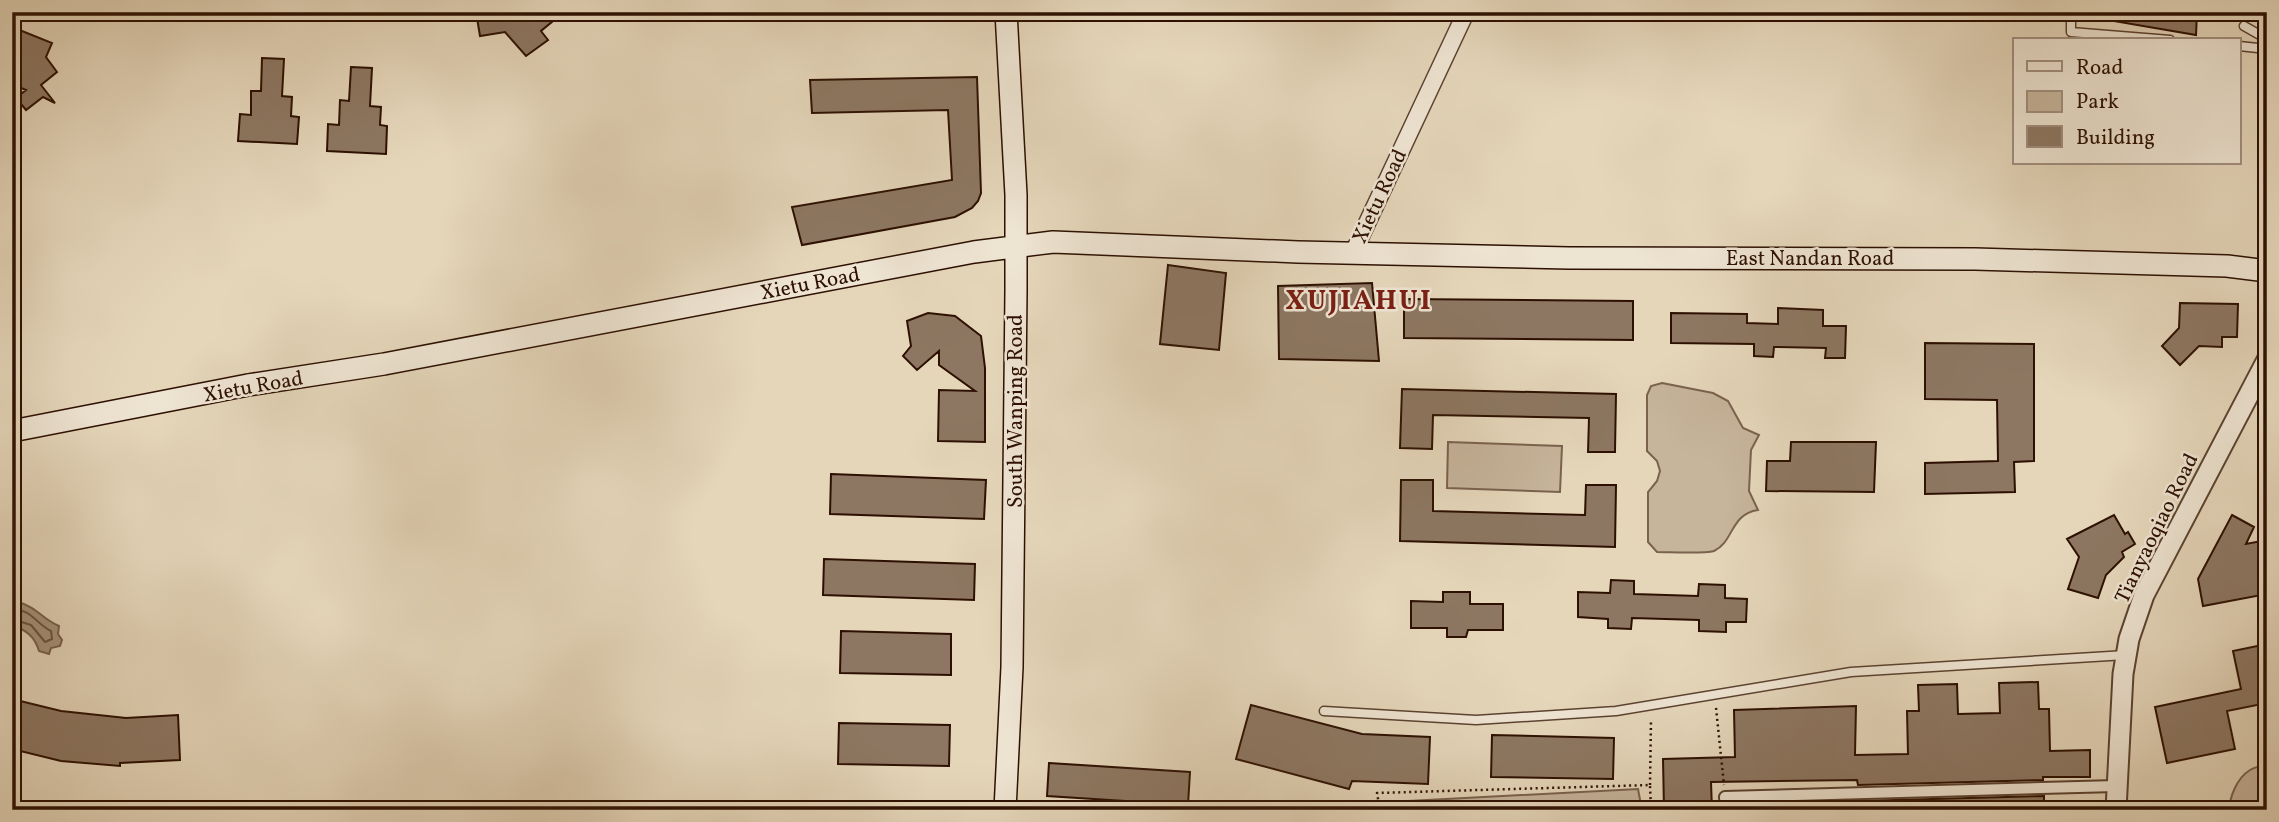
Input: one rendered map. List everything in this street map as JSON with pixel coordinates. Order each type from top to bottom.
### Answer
[{"type":"main road","name":"South Wanping Road","points":[[1005,810],[1012,667],[1016,247],[1016,195],[1006,12]]},
{"type":"main road","name":"Xietu Road","points":[[12,431],[248,385],[384,364],[974,252],[1054,242],[1353,253]]},
{"type":"main road","name":"East Nandan Road","points":[[1353,253],[1569,258],[1975,258],[2227,266],[2267,271]]},
{"type":"street","name":"Xietu Road","points":[[1353,253],[1466,12]]},
{"type":"street","name":"Tianyaoqiao Road","points":[[2116,810],[2123,674],[2129,639],[2148,585],[2267,360]]},
{"type":"street","points":[[1726,810],[1725,797],[2116,786]]},
{"type":"lane","points":[[2071,12],[2071,32],[2145,38]]},
{"type":"lane","points":[[2244,26],[2267,38]]},
{"type":"lane","points":[[2240,46],[2267,48]]},
{"type":"lane","points":[[1324,710],[1476,720],[1616,711],[1850,671],[2126,655]]},
{"type":"path","points":[[1715,698],[1724,782]]},
{"type":"path","points":[[1651,712],[1651,810]]},
{"type":"path","points":[[1380,810],[1377,793],[1650,785]]},
{"type":"green space","points":[[1662,383],[1713,393],[1728,401],[1743,428],[1759,435],[1751,450],[1749,491],[1758,510],[1742,517],[1725,541],[1714,551],[1657,552],[1648,542],[1648,492],[1657,481],[1660,471],[1657,461],[1647,451],[1647,395],[1651,386]]},
{"type":"green space","points":[[1448,442],[1562,446],[1560,492],[1447,488]]},
{"type":"green space","points":[[2267,765],[2267,810],[2229,810],[2233,793],[2245,773]]},
{"type":"green space","points":[[1638,789],[1642,810],[1392,810],[1390,802]]},
{"type":"water","points":[[18,602],[59,626],[58,634],[62,640],[60,646],[51,648],[49,654],[39,651],[29,634],[12,626],[12,604]]},
{"type":"building","points":[[476,12],[564,12],[541,31],[548,40],[526,56],[505,32],[480,36]]},
{"type":"building","points":[[2103,12],[2197,12],[2196,35],[2102,19]]},
{"type":"building","points":[[12,27],[52,43],[46,57],[57,72],[41,85],[55,103],[43,97],[26,110],[16,98],[26,90],[12,84]]},
{"type":"building","points":[[262,58],[284,59],[282,96],[292,97],[291,116],[299,117],[297,144],[238,141],[240,114],[251,115],[251,91],[261,91]]},
{"type":"building","points":[[351,67],[372,68],[370,106],[381,107],[380,125],[387,126],[386,154],[327,151],[328,124],[339,125],[340,100],[349,101]]},
{"type":"building","points":[[977,77],[981,193],[972,208],[955,217],[802,245],[792,207],[952,180],[948,110],[812,113],[810,80]]},
{"type":"building","points":[[1168,265],[1226,273],[1219,350],[1160,344]]},
{"type":"building","points":[[1372,283],[1379,361],[1279,359],[1278,286]]},
{"type":"building","points":[[1404,299],[1633,301],[1633,340],[1404,338]]},
{"type":"building","points":[[2180,303],[2238,304],[2237,337],[2222,337],[2222,347],[2199,346],[2180,365],[2162,346],[2179,328]]},
{"type":"building","points":[[1778,308],[1823,310],[1823,326],[1846,326],[1845,358],[1825,358],[1826,348],[1774,347],[1773,357],[1754,356],[1754,344],[1671,343],[1671,313],[1747,314],[1747,323],[1778,324]]},
{"type":"building","points":[[928,313],[955,316],[981,336],[985,368],[985,442],[938,441],[939,390],[975,391],[939,365],[939,351],[917,370],[903,356],[911,346],[907,321]]},
{"type":"building","points":[[1925,343],[2034,344],[2034,461],[2014,462],[2015,492],[1925,494],[1925,463],[1998,461],[1997,400],[1925,399]]},
{"type":"building","points":[[1402,389],[1616,394],[1615,452],[1588,452],[1589,418],[1433,415],[1432,449],[1400,448]]},
{"type":"building","points":[[1791,442],[1876,442],[1874,492],[1766,491],[1767,461],[1790,461]]},
{"type":"building","points":[[831,474],[986,480],[984,519],[830,514]]},
{"type":"building","points":[[1401,480],[1433,480],[1433,511],[1585,515],[1586,485],[1616,485],[1615,547],[1400,541]]},
{"type":"building","points":[[2114,515],[2125,534],[2128,532],[2135,544],[2122,552],[2124,557],[2106,575],[2098,598],[2068,589],[2079,557],[2067,539]]},
{"type":"building","points":[[2232,515],[2254,527],[2246,544],[2267,540],[2267,594],[2203,606],[2198,579]]},
{"type":"building","points":[[824,559],[975,564],[974,600],[823,595]]},
{"type":"building","points":[[1611,580],[1634,581],[1634,594],[1698,596],[1699,584],[1725,585],[1725,598],[1747,599],[1746,622],[1726,622],[1726,632],[1699,631],[1699,620],[1632,618],[1631,629],[1608,628],[1608,619],[1578,617],[1578,592],[1610,593]]},
{"type":"building","points":[[1443,592],[1470,592],[1470,604],[1503,604],[1503,630],[1468,630],[1466,637],[1447,637],[1447,628],[1411,628],[1411,601],[1443,602]]},
{"type":"building","points":[[841,631],[951,634],[951,675],[840,673]]},
{"type":"building","points":[[2267,644],[2267,703],[2227,711],[2235,749],[2167,763],[2155,707],[2241,689],[2233,651]]},
{"type":"building","points":[[2038,682],[2039,709],[2049,709],[2050,751],[2090,750],[2090,777],[1858,785],[1857,780],[1711,782],[1712,810],[1664,810],[1663,759],[1735,757],[1734,710],[1856,706],[1855,755],[1908,754],[1907,711],[1919,711],[1918,685],[1957,684],[1958,714],[2000,713],[1999,683]]},
{"type":"building","points":[[12,699],[61,711],[126,718],[178,715],[180,760],[120,763],[120,766],[61,761],[12,749]]},
{"type":"building","points":[[1251,705],[1362,734],[1430,737],[1428,784],[1352,781],[1349,789],[1236,759]]},
{"type":"building","points":[[839,723],[950,725],[949,766],[838,764]]},
{"type":"building","points":[[1492,735],[1614,738],[1613,779],[1491,777]]},
{"type":"building","points":[[1049,763],[1190,772],[1188,805],[1047,796]]},
{"type":"building","points":[[2044,796],[2044,810],[1858,810],[1858,801]]},
{"type":"district","name":"XUJIAHUI","points":[[1359,299]]}]
